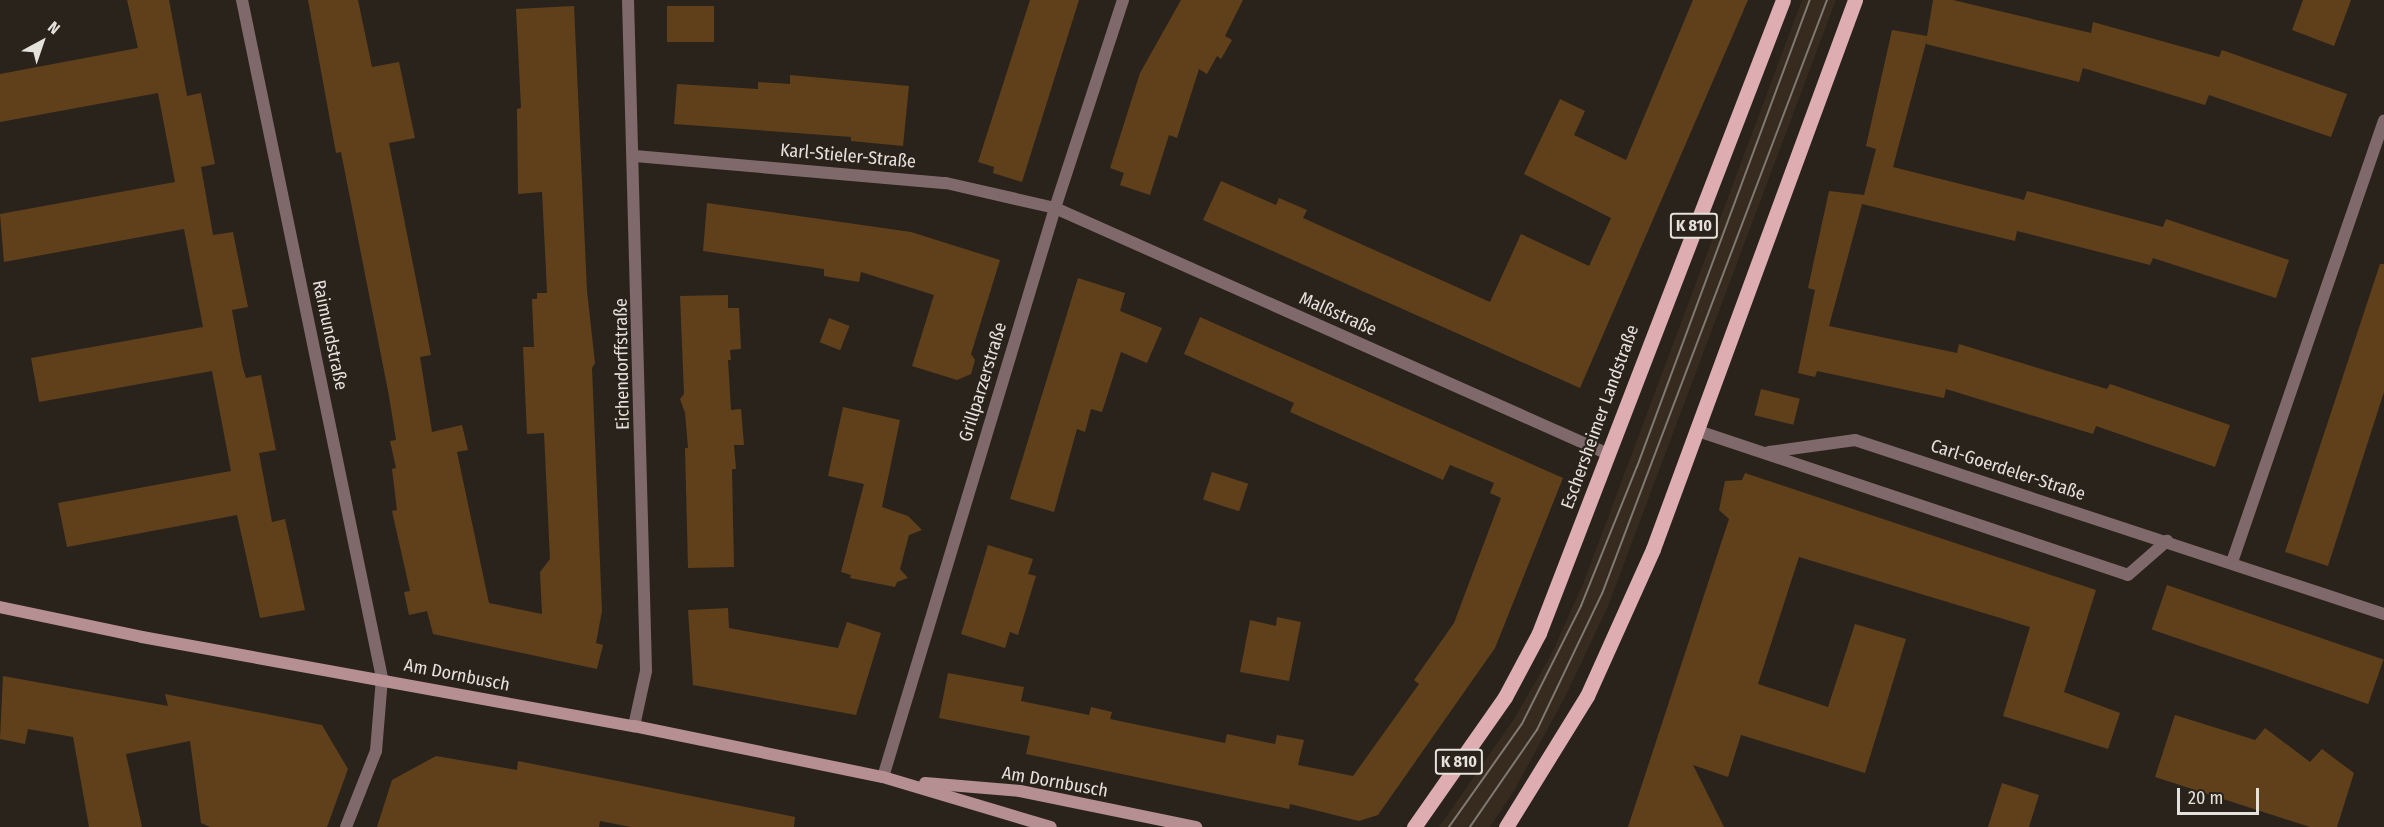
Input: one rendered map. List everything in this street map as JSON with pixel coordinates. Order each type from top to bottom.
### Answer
[{"type":"main road","name":"Eschersheimer Landstraße","points":[[1414,827],[1505,697],[1539,633],[1606,453],[1783,0]]},
{"type":"main road","points":[[1506,827],[1568,730],[1605,660],[1653,549],[1855,0]]},
{"type":"main road","name":"Am Dornbusch","points":[[0,607],[231,654],[382,678],[634,726],[883,777],[906,782],[1025,824],[1051,827]]},
{"type":"main road","name":"Am Dornbusch","points":[[906,782],[1020,791],[1196,827]]},
{"type":"street","name":"Raimundstraße","points":[[242,0],[382,678],[376,751],[346,827]]},
{"type":"street","name":"Eichendorffstraße","points":[[628,0],[635,156],[646,671],[634,726]]},
{"type":"street","name":"Grillparzerstraße","points":[[883,777],[1055,208],[1123,0]]},
{"type":"street","points":[[2232,562],[2384,120]]},
{"type":"street","name":"Karl-Stieler-Straße","points":[[635,156],[946,183],[1055,208]]},
{"type":"street","name":"Malßstraße","points":[[1055,208],[1606,453]]},
{"type":"street","points":[[1698,430],[1769,452],[2128,575],[2168,541]]},
{"type":"street","name":"Carl-Goerdeler-Straße","points":[[1769,452],[1855,440],[2232,562],[2384,614]]},
{"type":"shaded area","points":[[1802,0],[1836,0],[1608,606],[1566,695],[1514,791],[1490,827],[1439,827],[1514,719],[1551,655],[1583,584]]},
{"type":"building","points":[[127,0],[169,0],[187,96],[201,93],[215,164],[201,167],[213,235],[233,232],[248,307],[232,310],[242,365],[246,378],[261,375],[276,450],[259,453],[272,522],[285,519],[305,610],[260,618],[237,515],[67,547],[58,503],[231,471],[212,371],[39,402],[31,358],[203,327],[184,229],[4,262],[0,214],[175,182],[158,93],[0,122],[0,74],[138,48]]},
{"type":"building","points":[[308,0],[358,0],[372,67],[399,62],[415,138],[389,143],[431,355],[420,357],[432,432],[462,425],[468,450],[457,452],[489,603],[542,614],[540,572],[550,559],[544,433],[527,434],[523,347],[534,347],[532,299],[537,299],[537,293],[547,293],[542,192],[518,194],[517,109],[521,108],[516,9],[574,6],[587,291],[595,363],[592,368],[602,611],[596,643],[603,645],[597,669],[433,634],[427,611],[409,615],[404,592],[410,591],[392,511],[397,510],[392,469],[396,468],[390,441],[396,440],[389,396],[341,152],[336,153]]},
{"type":"building","points":[[1030,0],[1079,0],[1022,182],[993,173],[994,167],[978,162]]},
{"type":"building","points":[[1181,0],[1243,0],[1225,36],[1232,40],[1221,59],[1217,56],[1207,74],[1199,69],[1177,138],[1169,135],[1150,195],[1120,185],[1124,173],[1110,168],[1140,73]]},
{"type":"building","points":[[1693,0],[1748,0],[1580,388],[1203,220],[1221,181],[1276,205],[1279,198],[1307,210],[1303,218],[1490,302],[1521,234],[1589,266],[1611,218],[1524,174],[1560,99],[1585,111],[1574,135],[1626,160]]},
{"type":"building","points":[[1933,0],[1953,0],[2091,33],[2093,22],[2219,57],[2222,50],[2347,94],[2331,137],[2209,95],[2205,105],[2083,68],[2079,82],[1926,44],[1927,39],[1893,167],[2024,200],[2027,191],[2163,227],[2166,219],[2289,260],[2276,298],[2153,258],[2150,265],[2017,231],[2015,241],[1862,204],[1829,326],[1957,353],[1959,344],[2107,389],[2110,384],[2230,425],[2215,467],[2096,426],[2093,434],[1946,389],[1944,398],[1817,371],[1815,377],[1798,373],[1815,290],[1808,288],[1829,191],[1864,195],[1876,149],[1866,146],[1892,30],[1927,36]]},
{"type":"building","points":[[2303,0],[2351,0],[2334,46],[2292,30]]},
{"type":"building","points":[[667,6],[714,6],[714,42],[667,42]]},
{"type":"building","points":[[790,75],[909,86],[903,146],[851,141],[851,137],[674,124],[677,84],[758,89],[758,82],[790,84]]},
{"type":"building","points":[[707,203],[911,232],[1000,260],[971,354],[975,360],[971,374],[957,380],[912,366],[934,295],[861,272],[859,282],[824,276],[824,269],[703,251]]},
{"type":"building","points":[[2380,264],[2384,264],[2384,392],[2328,566],[2285,552]]},
{"type":"building","points":[[1078,278],[1125,293],[1120,311],[1162,328],[1147,363],[1121,352],[1102,412],[1091,409],[1085,432],[1077,429],[1054,512],[1010,499]]},
{"type":"building","points":[[728,295],[728,308],[739,308],[741,349],[730,350],[731,360],[728,360],[731,410],[741,409],[744,445],[734,445],[736,469],[732,469],[734,567],[688,568],[685,448],[688,448],[685,413],[680,399],[684,394],[680,296]]},
{"type":"building","points":[[1200,317],[1563,478],[1495,648],[1378,815],[1359,821],[1290,804],[1289,809],[1026,754],[1030,736],[939,718],[948,673],[1024,687],[1021,701],[1089,715],[1091,707],[1112,712],[1110,719],[1225,743],[1227,734],[1275,744],[1277,735],[1304,740],[1298,765],[1353,776],[1419,684],[1414,680],[1454,623],[1501,498],[1490,493],[1494,483],[1450,465],[1443,480],[1290,412],[1294,403],[1184,354]]},
{"type":"building","points":[[829,318],[850,326],[840,350],[820,342]]},
{"type":"building","points":[[1761,389],[1800,399],[1793,425],[1754,415]]},
{"type":"building","points":[[843,407],[900,420],[882,507],[908,516],[922,530],[909,535],[900,569],[908,578],[897,582],[895,587],[850,578],[851,575],[841,572],[864,484],[828,476]]},
{"type":"building","points":[[1212,472],[1248,484],[1239,511],[1203,500]]},
{"type":"building","points":[[1745,473],[2096,590],[2064,692],[2120,713],[2108,749],[2003,716],[2030,627],[1799,557],[1758,684],[1828,707],[1855,624],[1906,639],[1865,773],[1741,735],[1728,777],[1693,765],[1724,827],[1628,827],[1729,519],[1719,510],[1725,481],[1742,480]]},
{"type":"building","points":[[988,545],[1033,559],[1028,574],[1036,576],[1018,635],[1010,632],[1005,648],[961,634]]},
{"type":"building","points":[[2167,585],[2384,660],[2368,704],[2152,629]]},
{"type":"building","points":[[728,608],[729,628],[838,648],[847,622],[881,633],[856,715],[693,685],[688,610]]},
{"type":"building","points":[[1277,617],[1301,622],[1289,681],[1240,672],[1250,620],[1276,626]]},
{"type":"building","points":[[3,676],[168,706],[165,694],[322,725],[348,769],[327,827],[210,827],[201,823],[190,741],[126,754],[142,827],[89,827],[73,737],[28,729],[25,744],[0,739]]},
{"type":"building","points":[[2175,715],[2255,740],[2265,728],[2310,762],[2322,749],[2354,773],[2337,827],[2310,827],[2155,777]]},
{"type":"building","points":[[436,756],[517,770],[518,761],[795,817],[794,827],[631,827],[600,821],[599,827],[377,827],[392,780]]},
{"type":"building","points":[[2002,783],[2039,795],[2029,827],[1988,827]]},
{"type":"tram line","points":[[1449,827],[1522,724],[1581,606],[1637,467],[1810,0]]},
{"type":"tram line","points":[[1470,827],[1537,730],[1602,594],[1827,0]]}]
